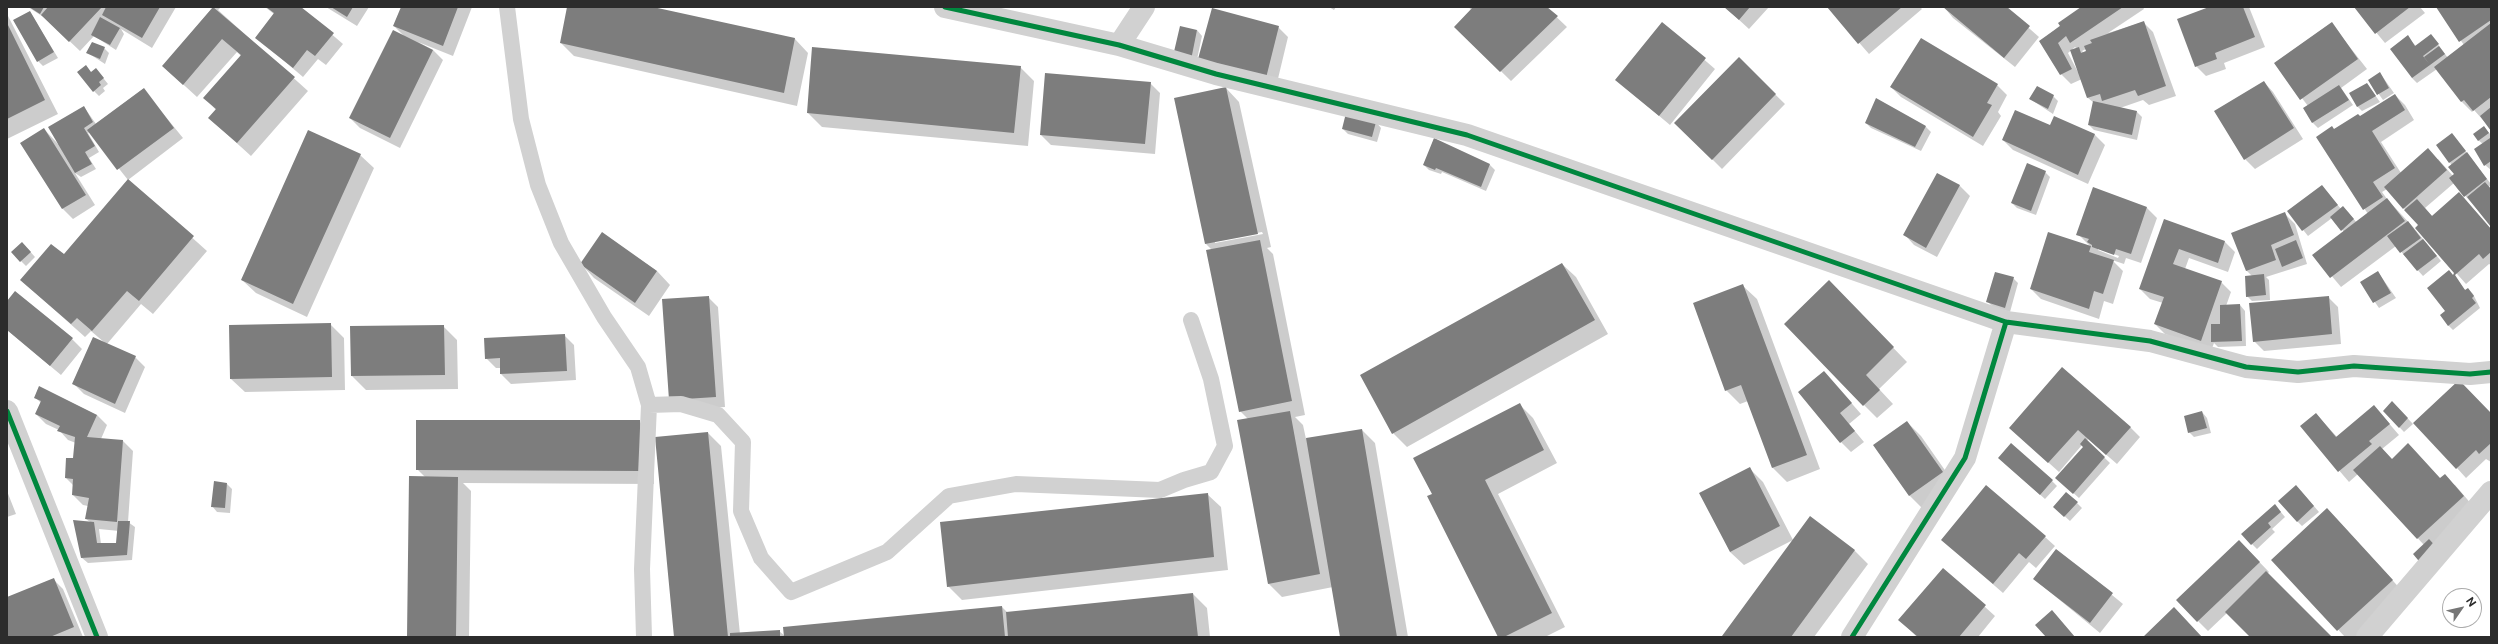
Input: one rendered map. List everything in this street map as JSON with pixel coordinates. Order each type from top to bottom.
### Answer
[{"type":"street","points":[[945,7],[1119,45],[1216,74],[1467,136],[2006,322],[2150,341],[2246,367],[2298,372],[2354,366],[2470,374],[2491,372]]},
{"type":"street","points":[[1119,45],[1144,7]]},
{"type":"street","points":[[1852,637],[1965,458],[2006,322]]},
{"type":"street","points":[[7,411],[97,637]]},
{"type":"street","points":[[2367,637],[2491,492]]},
{"type":"lane","points":[[507,7],[521,119],[538,185],[561,243],[604,317],[638,367],[649,406],[642,569],[644,637]]},
{"type":"lane","points":[[649,406],[681,404],[718,415],[743,442],[741,511],[761,558],[791,592],[887,552],[949,496],[1016,484],[1160,490],[1184,480],[1211,472],[1226,446],[1211,380],[1191,320]]},
{"type":"building","points":[[29,7],[44,7],[40,14]]},
{"type":"building","points":[[48,7],[102,7],[69,42],[41,15]]},
{"type":"building","points":[[106,7],[160,7],[142,38],[102,15]]},
{"type":"building","points":[[213,7],[295,77],[237,143],[208,118],[216,109],[203,98],[241,55],[222,39],[183,85],[162,66]]},
{"type":"building","points":[[266,7],[301,7],[334,33],[315,56],[307,50],[293,68],[255,38],[274,13]]},
{"type":"building","points":[[331,7],[353,7],[347,17]]},
{"type":"building","points":[[401,7],[458,7],[443,46],[393,26]]},
{"type":"building","points":[[567,7],[653,7],[795,38],[784,93],[560,43]]},
{"type":"building","points":[[1473,7],[1547,7],[1558,16],[1500,72],[1454,27]]},
{"type":"building","points":[[1724,7],[1750,7],[1739,20]]},
{"type":"building","points":[[1827,7],[1902,7],[1858,44]]},
{"type":"building","points":[[1943,7],[2007,7],[2030,26],[2004,58]]},
{"type":"building","points":[[2081,7],[2123,7],[2070,43],[2066,36],[2058,43],[2072,69],[2060,75],[2039,41],[2060,26],[2058,23]]},
{"type":"building","points":[[2209,7],[2243,7],[2255,37],[2215,53],[2217,59],[2195,67],[2177,19]]},
{"type":"building","points":[[2354,7],[2410,7],[2375,34]]},
{"type":"building","points":[[2436,7],[2491,7],[2491,20],[2459,42]]},
{"type":"building","points":[[1212,8],[1279,26],[1266,78],[1198,59]]},
{"type":"building","points":[[30,11],[54,52],[37,62],[13,20]]},
{"type":"building","points":[[100,17],[120,28],[110,45],[91,35]]},
{"type":"building","points":[[2144,21],[2166,86],[2138,96],[2135,90],[2102,101],[2100,94],[2087,98],[2070,50],[2079,47],[2081,53],[2086,51],[2084,46],[2092,43],[2090,40]]},
{"type":"building","points":[[1662,22],[1706,58],[1659,116],[1615,80]]},
{"type":"building","points":[[2332,22],[2358,59],[2300,100],[2274,63]]},
{"type":"building","points":[[7,23],[45,100],[7,119]]},
{"type":"building","points":[[2491,23],[2491,97],[2473,111],[2464,100],[2461,102],[2434,67]]},
{"type":"building","points":[[1180,26],[1197,30],[1191,60],[1173,56]]},
{"type":"building","points":[[393,30],[433,50],[390,138],[349,118]]},
{"type":"building","points":[[2431,34],[2439,44],[2423,56],[2430,65],[2412,78],[2390,49],[2408,35],[2415,46]]},
{"type":"building","points":[[1921,38],[1998,84],[1987,103],[1992,105],[1973,137],[1890,87]]},
{"type":"building","points":[[92,42],[105,47],[100,59],[86,53]]},
{"type":"building","points":[[2439,46],[2445,54],[2430,65],[2424,57]]},
{"type":"building","points":[[812,47],[1021,66],[1014,133],[807,113]]},
{"type":"building","points":[[1739,57],[1776,94],[1712,160],[1674,123]]},
{"type":"building","points":[[86,65],[91,72],[96,68],[104,78],[99,82],[101,85],[93,92],[77,72]]},
{"type":"building","points":[[2380,72],[2389,88],[2377,95],[2368,80]]},
{"type":"building","points":[[1045,73],[1151,82],[1145,144],[1040,135]]},
{"type":"building","points":[[2264,81],[2294,128],[2244,160],[2214,111]]},
{"type":"building","points":[[2367,83],[2376,96],[2357,107],[2349,93]]},
{"type":"building","points":[[2339,85],[2349,100],[2312,123],[2303,108]]},
{"type":"building","points":[[2037,86],[2054,95],[2048,109],[2029,99]]},
{"type":"building","points":[[1226,87],[1258,234],[1205,244],[1174,98]]},
{"type":"building","points":[[144,88],[174,128],[117,170],[87,130]]},
{"type":"building","points":[[2395,94],[2405,110],[2372,131],[2395,168],[2373,182],[2383,197],[2363,210],[2316,137],[2332,126],[2334,129],[2358,114],[2360,116]]},
{"type":"building","points":[[1876,98],[1926,126],[1915,147],[1865,123]]},
{"type":"building","points":[[2093,101],[2137,111],[2132,135],[2088,125]]},
{"type":"building","points":[[84,106],[93,122],[84,128],[95,146],[85,152],[92,164],[75,173],[48,127]]},
{"type":"building","points":[[2491,107],[2491,131],[2480,116]]},
{"type":"building","points":[[2015,110],[2050,125],[2054,116],[2095,134],[2078,175],[2002,140]]},
{"type":"building","points":[[1346,113],[1376,122],[1372,137],[1342,129]]},
{"type":"building","points":[[2484,126],[2489,133],[2478,141],[2473,134]]},
{"type":"building","points":[[44,128],[86,195],[62,209],[20,143]]},
{"type":"building","points":[[308,130],[361,154],[293,304],[241,280]]},
{"type":"building","points":[[2452,133],[2466,151],[2449,163],[2436,145]]},
{"type":"building","points":[[1434,138],[1490,164],[1481,187],[1436,168],[1435,170],[1423,165]]},
{"type":"building","points":[[2490,138],[2491,161],[2484,166],[2474,149]]},
{"type":"building","points":[[2428,148],[2447,170],[2403,209],[2384,187]]},
{"type":"building","points":[[2467,152],[2487,179],[2464,197],[2449,178],[2454,174],[2448,167]]},
{"type":"building","points":[[2027,163],[2046,171],[2031,211],[2011,203]]},
{"type":"building","points":[[1937,173],[1960,185],[1926,248],[1903,235]]},
{"type":"building","points":[[128,179],[194,236],[139,301],[127,291],[92,331],[77,318],[71,324],[20,280],[51,244],[64,254]]},
{"type":"building","points":[[2485,182],[2491,189],[2491,227],[2467,197]]},
{"type":"building","points":[[2322,185],[2338,205],[2302,231],[2287,211]]},
{"type":"building","points":[[2093,187],[2147,207],[2131,254],[2116,249],[2114,255],[2092,247],[2092,245],[2087,242],[2089,239],[2076,235]]},
{"type":"building","points":[[2459,192],[2491,229],[2491,252],[2483,259],[2479,254],[2455,275],[2465,290],[2468,288],[2474,296],[2472,298],[2476,303],[2448,326],[2440,315],[2445,311],[2427,288],[2449,270],[2453,275],[2454,273],[2415,228],[2418,225],[2404,210],[2417,199],[2432,216]]},
{"type":"building","points":[[2387,198],[2405,221],[2330,278],[2312,255]]},
{"type":"building","points":[[2343,206],[2354,219],[2341,231],[2330,217]]},
{"type":"building","points":[[2285,212],[2294,235],[2271,245],[2276,260],[2246,271],[2231,233]]},
{"type":"building","points":[[2164,219],[2225,241],[2218,263],[2179,249],[2173,264],[2222,281],[2201,341],[2154,324],[2164,297],[2139,289]]},
{"type":"building","points":[[2408,221],[2421,238],[2400,253],[2387,236]]},
{"type":"building","points":[[602,232],[657,271],[635,303],[580,264]]},
{"type":"building","points":[[2048,232],[2091,246],[2089,252],[2114,260],[2103,294],[2094,291],[2089,309],[2030,289]]},
{"type":"building","points":[[2423,239],[2437,256],[2417,271],[2403,254]]},
{"type":"building","points":[[1260,240],[1292,401],[1239,412],[1206,250]]},
{"type":"building","points":[[2296,240],[2303,258],[2282,267],[2275,249]]},
{"type":"building","points":[[22,242],[31,252],[20,262],[11,252]]},
{"type":"building","points":[[1562,263],[1595,320],[1392,434],[1360,375]]},
{"type":"building","points":[[2378,271],[2391,293],[2373,303],[2360,282]]},
{"type":"building","points":[[1995,272],[2014,277],[2005,308],[1986,302]]},
{"type":"building","points":[[2264,274],[2266,295],[2246,297],[2245,276]]},
{"type":"building","points":[[1829,280],[1894,347],[1866,375],[1880,390],[1863,406],[1784,324]]},
{"type":"building","points":[[1743,284],[1807,455],[1772,468],[1741,385],[1725,391],[1693,303]]},
{"type":"building","points":[[15,291],[73,338],[50,366],[7,330],[7,301]]},
{"type":"building","points":[[709,296],[716,397],[669,400],[662,299]]},
{"type":"building","points":[[2329,296],[2332,334],[2253,342],[2249,303]]},
{"type":"building","points":[[2240,304],[2242,341],[2211,342],[2211,324],[2220,324],[2220,305]]},
{"type":"building","points":[[331,323],[332,377],[230,379],[229,325]]},
{"type":"building","points":[[444,325],[445,375],[351,376],[350,326]]},
{"type":"building","points":[[565,334],[567,371],[500,374],[500,358],[485,359],[484,338]]},
{"type":"building","points":[[93,337],[136,356],[115,404],[72,384]]},
{"type":"building","points":[[2062,367],[2131,427],[2106,455],[2078,430],[2048,463],[2009,428]]},
{"type":"building","points":[[1824,371],[1852,403],[1840,413],[1855,431],[1840,443],[1798,392]]},
{"type":"building","points":[[2459,380],[2491,413],[2491,443],[2479,454],[2476,450],[2456,469],[2413,423]]},
{"type":"building","points":[[39,386],[97,415],[87,437],[123,440],[117,522],[85,519],[89,498],[72,495],[73,479],[65,478],[66,458],[73,458],[75,437],[57,431],[60,426],[35,414],[41,401],[34,398]]},
{"type":"building","points":[[2392,401],[2408,418],[2399,428],[2383,411]]},
{"type":"building","points":[[1520,403],[1544,450],[1485,480],[1552,613],[1504,637],[1498,637],[1427,496],[1432,494],[1413,458]]},
{"type":"building","points":[[2374,405],[2390,424],[2369,441],[2372,444],[2338,472],[2300,426],[2316,413],[2336,437]]},
{"type":"building","points":[[1290,411],[1320,574],[1268,584],[1237,420]]},
{"type":"building","points":[[2202,411],[2207,428],[2188,433],[2184,416]]},
{"type":"building","points":[[416,420],[640,420],[641,471],[416,470]]},
{"type":"building","points":[[1907,421],[1943,472],[1909,496],[1873,445]]},
{"type":"building","points":[[1362,429],[1397,637],[1340,637],[1306,438]]},
{"type":"building","points":[[708,432],[728,637],[674,637],[655,437]]},
{"type":"building","points":[[2085,438],[2105,457],[2073,494],[2055,478],[2083,447],[2080,444]]},
{"type":"building","points":[[2011,443],[2053,480],[2040,495],[1998,458]]},
{"type":"building","points":[[2408,443],[2440,478],[2445,474],[2464,496],[2417,539],[2353,470],[2380,446],[2392,459]]},
{"type":"building","points":[[1750,467],[1780,526],[1730,552],[1699,493]]},
{"type":"building","points":[[409,476],[458,477],[456,637],[407,637]]},
{"type":"building","points":[[214,481],[227,483],[225,508],[211,507]]},
{"type":"building","points":[[1986,485],[2046,536],[2026,559],[2019,553],[1993,584],[1941,540]]},
{"type":"building","points":[[2296,485],[2314,506],[2297,522],[2278,501]]},
{"type":"building","points":[[2066,492],[2078,502],[2064,517],[2053,507]]},
{"type":"building","points":[[1208,493],[1214,557],[947,587],[940,522]]},
{"type":"building","points":[[2275,504],[2281,512],[2268,523],[2271,527],[2251,545],[2241,534]]},
{"type":"building","points":[[2327,508],[2393,580],[2337,631],[2271,560]]},
{"type":"building","points":[[1810,516],[1855,550],[1791,637],[1723,637],[1722,636]]},
{"type":"building","points":[[73,520],[94,522],[97,543],[116,543],[118,521],[130,521],[127,555],[81,558]]},
{"type":"building","points":[[2429,539],[2439,550],[2423,566],[2413,554]]},
{"type":"building","points":[[2239,540],[2260,562],[2197,622],[2176,600]]},
{"type":"building","points":[[2056,549],[2113,593],[2090,623],[2033,579]]},
{"type":"building","points":[[1943,568],[1986,605],[1959,637],[1918,637],[1898,620]]},
{"type":"building","points":[[2266,571],[2332,637],[2250,637],[2225,612]]},
{"type":"building","points":[[54,578],[74,627],[50,637],[7,637],[7,597]]},
{"type":"building","points":[[1193,593],[1198,637],[1008,637],[1006,612]]},
{"type":"building","points":[[1002,606],[1005,637],[784,637],[783,627]]},
{"type":"building","points":[[2174,607],[2202,637],[2143,637]]},
{"type":"building","points":[[2052,610],[2075,637],[2046,637],[2035,625]]},
{"type":"building","points":[[780,630],[780,637],[730,637],[730,633]]},
{"type":"cycle path","points":[[945,7],[1119,45],[1216,74],[1467,135],[2006,322],[2150,341],[2246,367],[2298,372],[2354,366],[2470,374],[2491,372]]},
{"type":"cycle path","points":[[1852,637],[1965,458],[2006,322]]},
{"type":"cycle path","points":[[7,411],[97,637]]}]
